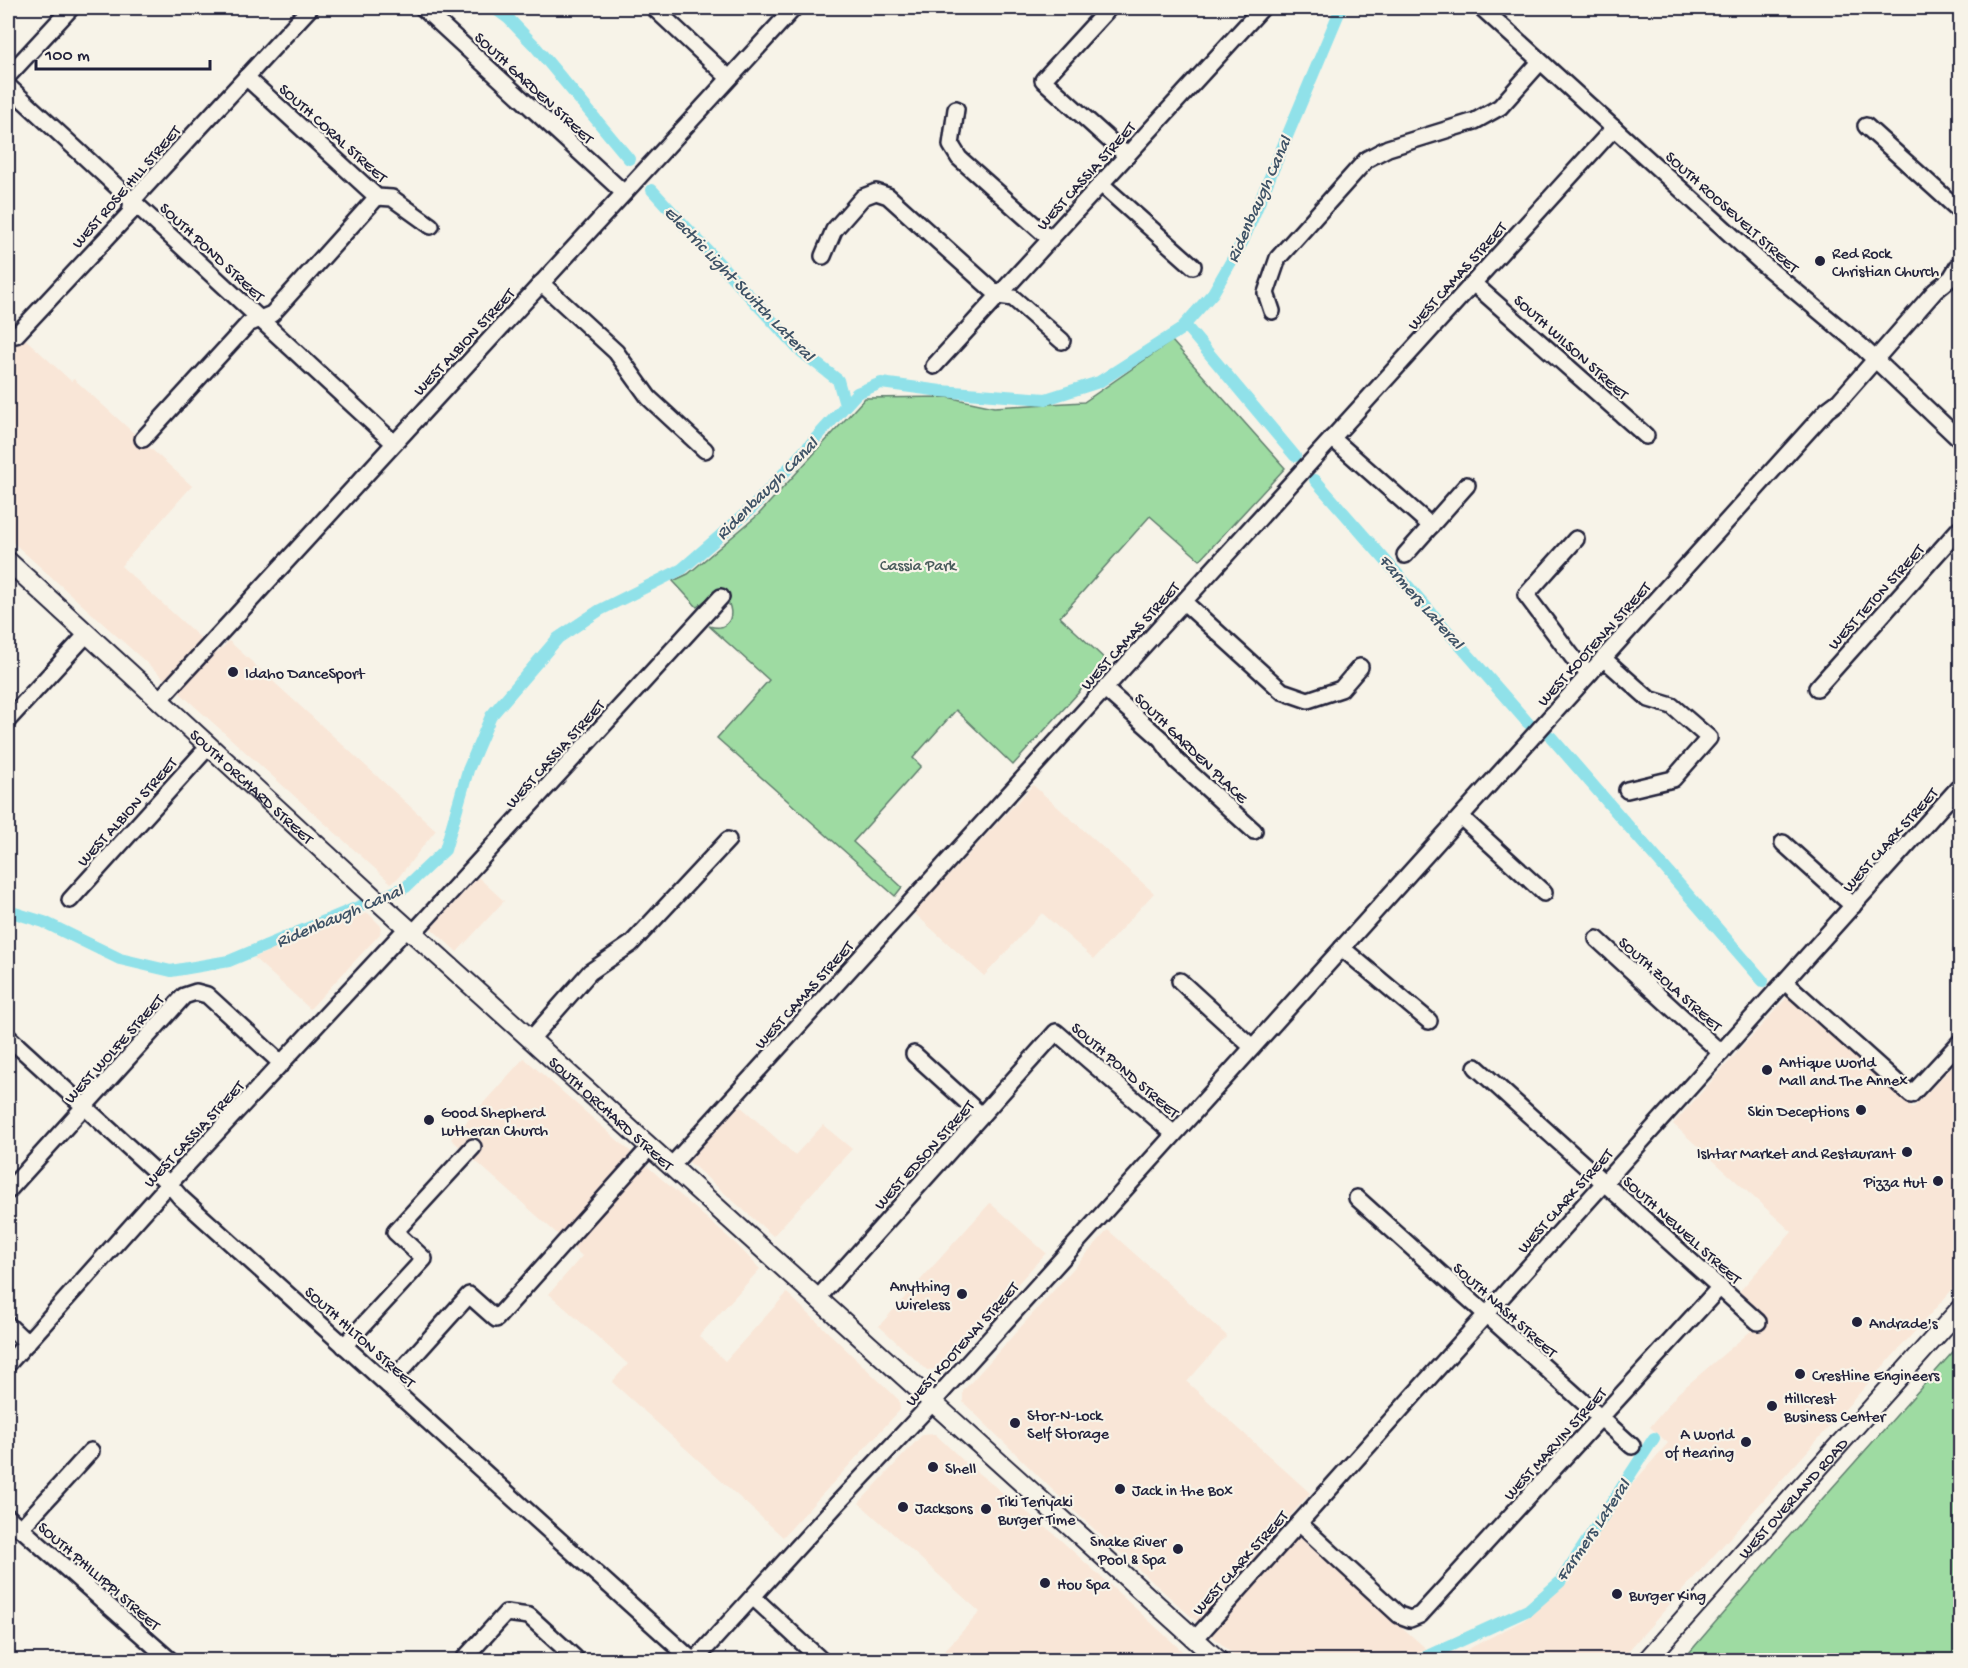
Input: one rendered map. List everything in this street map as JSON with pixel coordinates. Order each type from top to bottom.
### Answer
[{"type":"main road","name":"SOUTH ORCHARD STREET","points":[[8,561],[382,905],[1218,1660]]},
{"type":"main road","name":"WEST OVERLAND ROAD","points":[[1647,1660],[1960,1309]]},
{"type":"street","points":[[8,76],[71,8]]},
{"type":"street","name":"WEST ROSE HILL STREET","points":[[16,335],[130,213],[132,201],[310,8]]},
{"type":"street","name":"SOUTH GARDEN STREET","points":[[423,8],[624,193]]},
{"type":"street","points":[[654,8],[729,78]]},
{"type":"street","name":"WEST ALBION STREET","points":[[159,700],[794,8]]},
{"type":"street","points":[[1108,8],[1043,80],[1127,156]]},
{"type":"street","name":"WEST CASSIA STREET","points":[[934,366],[1262,8]]},
{"type":"street","name":"SOUTH ROOSEVELT STREET","points":[[1482,8],[1763,264],[1875,359],[1960,440]]},
{"type":"street","points":[[1272,311],[1266,293],[1278,258],[1367,159],[1388,148],[1474,121],[1500,107],[1540,62]]},
{"type":"street","name":"SOUTH CORAL STREET","points":[[246,77],[377,197],[392,198],[431,226]]},
{"type":"street","name":"SOUTH POND STREET","points":[[8,86],[394,443]]},
{"type":"street","points":[[956,110],[951,145],[959,158],[1050,239]]},
{"type":"street","points":[[1866,126],[1960,211]]},
{"type":"street","name":"WEST CAMAS STREET","points":[[671,1166],[1105,688],[1336,441],[1473,283],[1614,128]]},
{"type":"street","points":[[1101,184],[1193,266]]},
{"type":"street","points":[[823,256],[834,230],[863,197],[876,192],[888,196],[999,296],[1013,298],[1062,341]]},
{"type":"street","points":[[143,439],[248,324],[272,314],[377,197]]},
{"type":"street","name":"WEST KOOTENAI STREET","points":[[694,1660],[932,1403],[1173,1133],[1935,291],[1951,278],[1960,263]]},
{"type":"street","points":[[541,283],[616,352],[649,398],[705,450]]},
{"type":"street","name":"SOUTH WILSON STREET","points":[[1473,283],[1646,436]]},
{"type":"street","points":[[1336,441],[1431,526]]},
{"type":"street","points":[[1405,555],[1467,485]]},
{"type":"street","name":"WEST TETON STREET","points":[[1817,688],[1960,528]]},
{"type":"street","points":[[1576,539],[1526,595],[1577,663],[1590,673]]},
{"type":"street","name":"WEST CASSIA STREET","points":[[8,1364],[169,1184],[721,597]]},
{"type":"street","points":[[1184,602],[1282,691],[1308,700],[1341,689],[1360,667]]},
{"type":"street","points":[[8,720],[87,634]]},
{"type":"street","points":[[1603,658],[1649,699],[1672,706],[1709,738],[1673,778],[1627,790]]},
{"type":"street","name":"SOUTH GARDEN PLACE","points":[[1105,688],[1161,739],[1177,761],[1254,831]]},
{"type":"street","name":"WEST ALBION STREET","points":[[70,900],[209,746]]},
{"type":"street","name":"WEST CLARK STREET","points":[[1195,1639],[1960,786]]},
{"type":"street","points":[[1461,816],[1544,893]]},
{"type":"street","points":[[531,1039],[590,972],[631,944],[728,840]]},
{"type":"street","points":[[1783,843],[1853,906]]},
{"type":"street","name":"SOUTH ZOLA STREET","points":[[1597,939],[1721,1053]]},
{"type":"street","points":[[1342,948],[1430,1021]]},
{"type":"street","points":[[1180,981],[1252,1047]]},
{"type":"street","points":[[1785,982],[1911,1095],[1960,1042]]},
{"type":"street","name":"WEST WOLFE STREET","points":[[8,1191],[184,996],[196,992],[207,995],[282,1064]]},
{"type":"street","name":"SOUTH POND STREET","points":[[1056,1032],[1173,1133]]},
{"type":"street","name":"WEST EDSON STREET","points":[[817,1299],[1056,1032]]},
{"type":"street","name":"SOUTH HILTON STREET","points":[[8,1037],[169,1184],[181,1198],[694,1660]]},
{"type":"street","points":[[914,1054],[981,1115]]},
{"type":"street","name":"SOUTH NEWELL STREET","points":[[1476,1066],[1758,1322]]},
{"type":"street","points":[[344,1346],[424,1259],[394,1232],[473,1147]]},
{"type":"street","points":[[388,1385],[469,1294],[496,1319],[650,1147]]},
{"type":"street","name":"SOUTH NASH STREET","points":[[1357,1198],[1632,1446]]},
{"type":"street","name":"WEST MARVIN STREET","points":[[1299,1523],[1399,1615],[1410,1619],[1420,1615],[1720,1287]]},
{"type":"street","points":[[8,1325],[27,1343]]},
{"type":"street","points":[[20,1529],[91,1451]]},
{"type":"street","name":"SOUTH PHILLIPPI STREET","points":[[8,1517],[170,1660]]},
{"type":"street","points":[[753,1597],[821,1660]]},
{"type":"street","points":[[463,1660],[506,1613],[528,1616],[575,1658],[574,1660]]},
{"type":"shaded area","points":[[8,323],[71,381],[74,379],[192,486],[121,566],[217,653],[229,641],[436,830],[397,879],[391,883],[8,538]]},
{"type":"shaded area","points":[[1033,785],[1154,893],[1094,959],[1042,913],[984,976],[914,913]]},
{"type":"shaded area","points":[[478,877],[504,901],[457,952],[431,928]]},
{"type":"shaded area","points":[[368,913],[381,926],[380,934],[310,1009],[254,958],[300,935]]},
{"type":"shaded area","points":[[1788,996],[1913,1108],[1960,1058],[1960,1281],[1620,1660],[1447,1660],[1524,1620],[1566,1584],[1608,1512],[1668,1443],[1650,1427],[1678,1393],[1766,1318],[1739,1292],[1792,1232],[1673,1124]]},
{"type":"shaded area","points":[[524,1058],[737,1245],[760,1269],[699,1336],[725,1361],[787,1293],[899,1400],[900,1410],[783,1537],[612,1382],[628,1364],[549,1294],[582,1256],[451,1139]]},
{"type":"shaded area","points":[[739,1105],[795,1155],[823,1125],[852,1149],[773,1236],[688,1161]]},
{"type":"shaded area","points":[[990,1203],[1046,1253],[939,1369],[927,1370],[879,1326]]},
{"type":"shaded area","points":[[1108,1230],[1227,1336],[1187,1382],[1310,1493],[1284,1523],[1439,1660],[1239,1660],[1072,1509],[963,1402],[963,1391]]},
{"type":"shaded area","points":[[935,1434],[968,1465],[1053,1533],[1192,1660],[936,1660],[980,1612],[859,1503],[922,1435]]},
{"type":"green space","name":"Cassia Park","points":[[1172,341],[1285,468],[1200,560],[1150,516],[1060,617],[1107,661],[1013,765],[956,710],[913,758],[921,766],[853,842],[902,887],[895,896],[717,738],[769,680],[709,626],[720,627],[730,618],[729,604],[724,598],[718,596],[709,598],[697,607],[673,581],[688,574],[758,515],[865,398],[947,397],[994,407],[1084,402]]},
{"type":"green space","points":[[1960,1344],[1960,1660],[1683,1660],[1791,1534]]},
{"type":"waterway","name":"Electric Light Switch Lateral","points":[[494,8],[509,19],[534,45],[629,159]]},
{"type":"waterway","name":"Ridenbaugh Canal","points":[[8,911],[44,922],[120,959],[171,971],[229,961],[406,887],[445,850],[468,770],[491,716],[558,638],[600,610],[682,569],[753,507],[857,393],[881,383],[941,391],[1046,399],[1099,382],[1180,330],[1213,293],[1243,241],[1341,8]]},
{"type":"waterway","name":"Electric Light Switch Lateral","points":[[652,190],[798,349],[838,380],[845,405]]},
{"type":"waterway","name":"Farmers Lateral","points":[[1185,325],[1295,456]]},
{"type":"waterway","name":"Farmers Lateral","points":[[1315,480],[1528,723]]},
{"type":"waterway","name":"Farmers Lateral","points":[[1551,737],[1763,981]]},
{"type":"waterway","name":"Farmers Lateral","points":[[1423,1658],[1528,1610],[1560,1582],[1654,1438]]},
{"type":"place","name":"Red Rock Christian Church","points":[[1820,261]]},
{"type":"place","name":"Idaho DanceSport","points":[[233,672]]},
{"type":"place","name":"Antique World Mall and The Annex","points":[[1767,1070]]},
{"type":"place","name":"Skin Deceptions","points":[[1861,1110]]},
{"type":"place","name":"Good Shepherd Lutheran Church","points":[[429,1120]]},
{"type":"place","name":"Ishtar Market and Restaurant","points":[[1907,1152]]},
{"type":"place","name":"Pizza Hut","points":[[1938,1181]]},
{"type":"place","name":"Anything Wireless","points":[[962,1294]]},
{"type":"place","name":"Andrade's","points":[[1857,1322]]},
{"type":"place","name":"Crestline Engineers","points":[[1800,1374]]},
{"type":"place","name":"Hillcrest Business Center","points":[[1772,1406]]},
{"type":"place","name":"Stor-N-Lock Self Storage","points":[[1015,1423]]},
{"type":"place","name":"A World of Hearing","points":[[1746,1442]]},
{"type":"place","name":"Shell","points":[[933,1467]]},
{"type":"place","name":"Jack in the Box","points":[[1120,1489]]},
{"type":"place","name":"Jacksons","points":[[903,1507]]},
{"type":"place","name":"Tiki Teriyaki Burger Time","points":[[986,1509]]},
{"type":"place","name":"Snake River Pool & Spa","points":[[1178,1549]]},
{"type":"place","name":"Hou Spa","points":[[1045,1583]]},
{"type":"place","name":"Burger King","points":[[1617,1594]]}]
